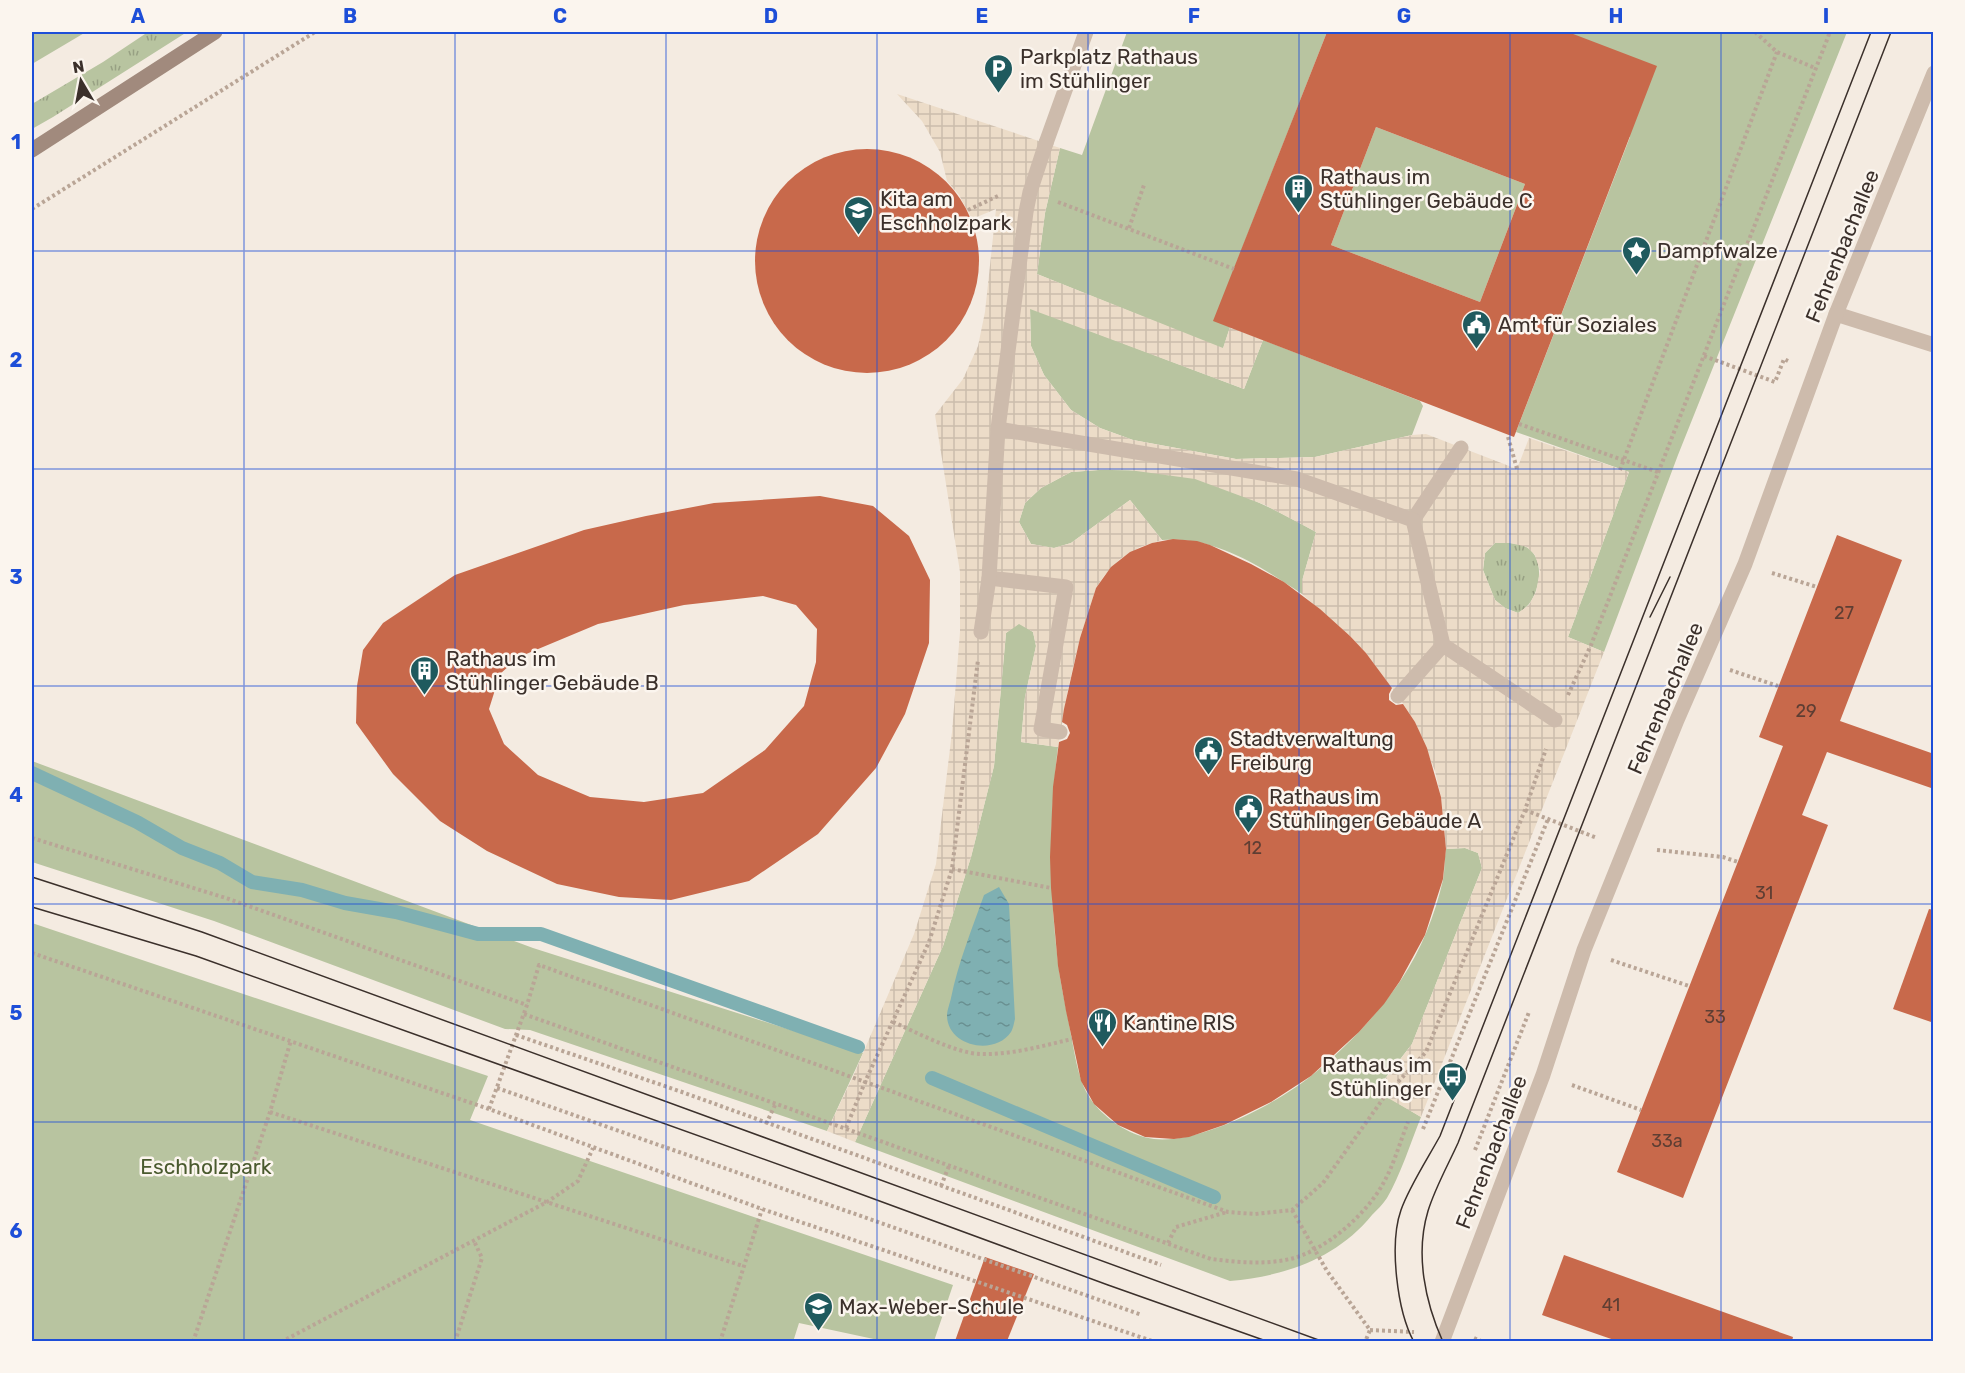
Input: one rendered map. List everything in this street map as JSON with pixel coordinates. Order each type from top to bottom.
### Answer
[{"type":"street","points":[[32,150],[215,32]]},
{"type":"street","points":[[981,632],[989,578],[999,429],[1030,192],[1086,32]]},
{"type":"street","name":"Fehrenbachallee","points":[[1445,1336],[1543,1075],[1584,950],[1745,564],[1836,314],[1934,73]]},
{"type":"street","points":[[1836,314],[1934,345]]},
{"type":"street","points":[[999,429],[1297,479],[1413,520]]},
{"type":"street","points":[[1461,448],[1413,520],[1443,645],[1555,720]]},
{"type":"street","points":[[989,578],[1066,587],[1041,729],[1060,732]]},
{"type":"street","points":[[1398,696],[1443,645]]},
{"type":"path","points":[[32,209],[315,32]]},
{"type":"path","points":[[1755,32],[1777,52],[1815,68]]},
{"type":"path","points":[[489,1109],[524,1014],[539,965],[1228,1212],[1255,1214],[1292,1209],[1323,1183],[1385,1096],[1426,1052],[1525,810],[1555,720],[1591,645],[1830,32]]},
{"type":"path","points":[[1620,470],[1777,52]]},
{"type":"path","points":[[1128,228],[1144,185]]},
{"type":"path","points":[[1030,192],[1234,269]]},
{"type":"path","points":[[1704,356],[1775,382],[1784,359],[1815,369]]},
{"type":"path","points":[[1519,424],[1658,472]]},
{"type":"path","points":[[1508,437],[1517,469]]},
{"type":"path","points":[[1807,584],[1817,587]]},
{"type":"path","points":[[846,1128],[929,942],[952,869],[981,632]]},
{"type":"path","points":[[1703,662],[1778,686]]},
{"type":"path","points":[[1525,810],[1626,847],[1723,856],[1738,862]]},
{"type":"path","points":[[1423,1129],[1548,819]]},
{"type":"path","points":[[32,838],[229,899],[527,1005]]},
{"type":"path","points":[[952,869],[1051,888]]},
{"type":"path","points":[[1584,950],[1689,986]]},
{"type":"path","points":[[32,953],[489,1109],[762,1209],[1155,1341]]},
{"type":"path","points":[[524,1014],[1211,1259],[1252,1263],[1290,1259],[1328,1241],[1366,1209],[1384,1182],[1408,1122]]},
{"type":"path","points":[[893,1022],[945,1045],[978,1054],[1013,1052],[1072,1039]]},
{"type":"path","points":[[516,1035],[682,1092],[1161,1265]]},
{"type":"path","points":[[193,1341],[270,1112],[291,1040]]},
{"type":"path","points":[[1543,1075],[1641,1110]]},
{"type":"path","points":[[497,1088],[1142,1315]]},
{"type":"path","points":[[766,1124],[776,1103]]},
{"type":"path","points":[[270,1112],[744,1266]]},
{"type":"path","points":[[1475,1150],[1479,1140]]},
{"type":"path","points":[[281,1341],[547,1202],[578,1181],[592,1148]]},
{"type":"path","points":[[941,1186],[949,1166]]},
{"type":"path","points":[[720,1341],[762,1209]]},
{"type":"path","points":[[1292,1209],[1327,1271],[1370,1330]]},
{"type":"path","points":[[1168,1243],[1176,1227],[1228,1212]]},
{"type":"path","points":[[455,1341],[482,1258],[474,1241]]},
{"type":"path","points":[[1370,1330],[1445,1336]]},
{"type":"path","points":[[1365,1341],[1370,1330]]},
{"type":"green space","points":[[32,32],[86,32],[32,64]]},
{"type":"green space","points":[[148,32],[187,32],[32,129],[32,104]]},
{"type":"green space","points":[[1127,32],[1327,32],[1234,269],[1230,327],[1223,349],[1037,274],[1045,213],[1060,148],[1082,155]]},
{"type":"green space","points":[[1356,32],[1847,32],[1678,455],[1604,652],[1568,637],[1629,472],[1516,432],[1630,137]]},
{"type":"green space","points":[[1376,127],[1525,184],[1480,302],[1331,245]]},
{"type":"green space","points":[[1030,308],[1244,389],[1263,340],[1420,401],[1423,406],[1412,435],[1315,457],[1236,459],[1133,440],[1100,428],[1071,410],[1044,375],[1031,346]]},
{"type":"green space","points":[[1099,470],[1160,472],[1197,479],[1258,502],[1316,532],[1302,581],[1302,594],[1254,564],[1218,548],[1181,540],[1162,540],[1130,500],[1071,543],[1054,548],[1031,544],[1019,522],[1025,503],[1041,488],[1071,472]]},
{"type":"green space","points":[[1495,543],[1524,546],[1533,553],[1537,560],[1539,575],[1536,591],[1529,604],[1518,613],[1505,608],[1495,600],[1483,570],[1485,553]]},
{"type":"green space","points":[[1019,623],[1033,632],[1036,646],[1025,697],[1021,742],[1058,747],[1051,855],[1053,909],[1059,972],[1077,1063],[1090,1099],[1108,1118],[1130,1132],[1154,1139],[1173,1139],[1215,1129],[1258,1110],[1311,1076],[1336,1055],[1371,1019],[1408,969],[1436,906],[1443,880],[1446,849],[1465,848],[1478,853],[1482,868],[1412,1044],[1376,1090],[1421,1117],[1401,1169],[1387,1198],[1358,1230],[1326,1254],[1308,1263],[1270,1275],[1230,1281],[855,1142],[943,946],[971,857],[994,766],[1006,633]]},
{"type":"green space","points":[[32,761],[533,948],[863,1053],[827,1131],[530,1030],[505,1029],[214,921],[32,862]]},
{"type":"green space","name":"Eschholzpark","points":[[32,923],[488,1076],[470,1120],[953,1285],[934,1341],[883,1341],[799,1323],[793,1342],[32,1341]]},
{"type":"shaded area","points":[[897,94],[1060,148],[1045,213],[1037,274],[1223,348],[1230,327],[1263,340],[1244,389],[1030,309],[1031,346],[1044,375],[1071,410],[1100,428],[1133,440],[1236,459],[1315,457],[1412,435],[1426,434],[1517,469],[1529,438],[1629,472],[1568,637],[1604,652],[1421,1117],[1376,1091],[1412,1044],[1482,868],[1478,853],[1465,848],[1446,849],[1441,797],[1435,771],[1415,722],[1366,653],[1302,594],[1302,581],[1316,532],[1265,505],[1195,479],[1129,470],[1099,470],[1071,472],[1041,488],[1025,503],[1019,522],[1031,544],[1054,548],[1071,543],[1130,500],[1162,540],[1140,547],[1120,559],[1096,588],[1080,638],[1058,747],[1021,742],[1025,697],[1036,646],[1033,632],[1019,624],[1006,633],[994,766],[971,857],[943,946],[855,1142],[827,1131],[914,934],[936,864],[952,732],[960,632],[960,572],[935,415],[963,379],[978,346],[985,312],[996,209],[972,219],[959,195],[947,181],[940,152],[922,121]],"holes":[[[1495,543],[1510,543],[1527,547],[1535,555],[1540,571],[1536,592],[1529,605],[1518,613],[1505,608],[1495,600],[1483,570],[1485,553]]]},
{"type":"water","points":[[999,887],[1009,904],[1015,1019],[1012,1031],[1004,1039],[984,1046],[973,1045],[955,1035],[949,1027],[947,1011],[961,959],[984,895]]},
{"type":"building","name":"Rathaus im Stühlinger Gebäude C","points":[[1327,32],[1568,32],[1657,66],[1514,437],[1213,321]],"holes":[[[1376,127],[1525,184],[1480,302],[1331,245]]]},
{"type":"building","points":[[856,149],[878,149],[900,153],[920,162],[938,174],[954,190],[975,228],[979,261],[975,294],[971,304],[954,332],[938,348],[900,369],[878,373],[856,373],[834,369],[814,360],[796,348],[780,332],[759,294],[755,272],[755,250],[759,228],[768,208],[780,190],[796,174],[834,153]]},
{"type":"building","name":"Rathaus im Stühlinger Gebäude B","points":[[820,496],[873,506],[909,536],[930,580],[929,643],[905,714],[876,768],[818,834],[749,881],[671,900],[619,897],[557,884],[487,851],[440,821],[393,774],[356,723],[357,686],[363,650],[383,623],[455,575],[584,530],[714,503]],"holes":[[[763,596],[796,605],[817,629],[816,662],[804,706],[765,750],[703,793],[644,802],[590,797],[538,775],[504,744],[489,709],[500,674],[519,657],[598,624],[684,605]]]},
{"type":"building","points":[[1837,535],[1902,560],[1840,721],[1934,754],[1934,789],[1827,752],[1802,815],[1828,825],[1683,1198],[1617,1172],[1783,746],[1759,737]]},
{"type":"building","name":"Rathaus im Stühlinger Gebäude A","points":[[1173,539],[1197,541],[1210,545],[1284,582],[1320,609],[1366,653],[1392,688],[1389,700],[1396,705],[1403,704],[1415,722],[1427,748],[1441,797],[1446,849],[1443,879],[1425,935],[1400,981],[1384,1004],[1359,1032],[1311,1076],[1271,1102],[1224,1125],[1189,1137],[1174,1139],[1145,1137],[1118,1125],[1094,1104],[1081,1081],[1058,966],[1050,857],[1053,787],[1059,742],[1067,739],[1070,733],[1067,725],[1062,722],[1064,709],[1080,638],[1096,588],[1111,567],[1130,552],[1152,543]]},
{"type":"building","points":[[1929,909],[1934,910],[1934,1023],[1893,1009]]},
{"type":"building","points":[[1564,1255],[1793,1337],[1792,1341],[1617,1341],[1542,1315]]},
{"type":"building","points":[[985,1257],[1034,1274],[1007,1341],[955,1341]]},
{"type":"waterway","points":[[32,773],[137,822],[182,848],[220,863],[252,882],[302,890],[345,903],[396,912],[478,934],[541,934],[858,1047]]},
{"type":"waterway","points":[[932,1078],[1214,1197]]},
{"type":"tram line","points":[[1414,1342],[1399,1296],[1395,1259],[1397,1224],[1404,1201],[1440,1136],[1871,32]]},
{"type":"tram line","points":[[1443,1342],[1431,1311],[1422,1261],[1424,1227],[1431,1202],[1458,1143],[1891,32]]},
{"type":"tram line","points":[[1650,617],[1670,577]]},
{"type":"tram line","points":[[32,877],[202,932],[1324,1342]]},
{"type":"tram line","points":[[32,907],[196,956],[1269,1342]]},
{"type":"place","name":"Parkplatz Rathaus im Stühlinger","points":[[999,94]]},
{"type":"place","name":"Rathaus im Stühlinger Gebäude C","points":[[1299,214]]},
{"type":"place","name":"Kita am Eschholzpark","points":[[859,236]]},
{"type":"place","name":"Dampfwalze","points":[[1636,276]]},
{"type":"place","name":"Amt für Soziales","points":[[1477,350]]},
{"type":"place","name":"Rathaus im Stühlinger Gebäude B","points":[[425,696]]},
{"type":"place","name":"Stadtverwaltung Freiburg","points":[[1209,776]]},
{"type":"place","name":"Rathaus im Stühlinger Gebäude A","points":[[1248,834]]},
{"type":"place","name":"Kantine RIS","points":[[1102,1048]]},
{"type":"place","name":"Rathaus im Stühlinger","points":[[1453,1102]]},
{"type":"place","name":"Max-Weber-Schule","points":[[818,1332]]}]
